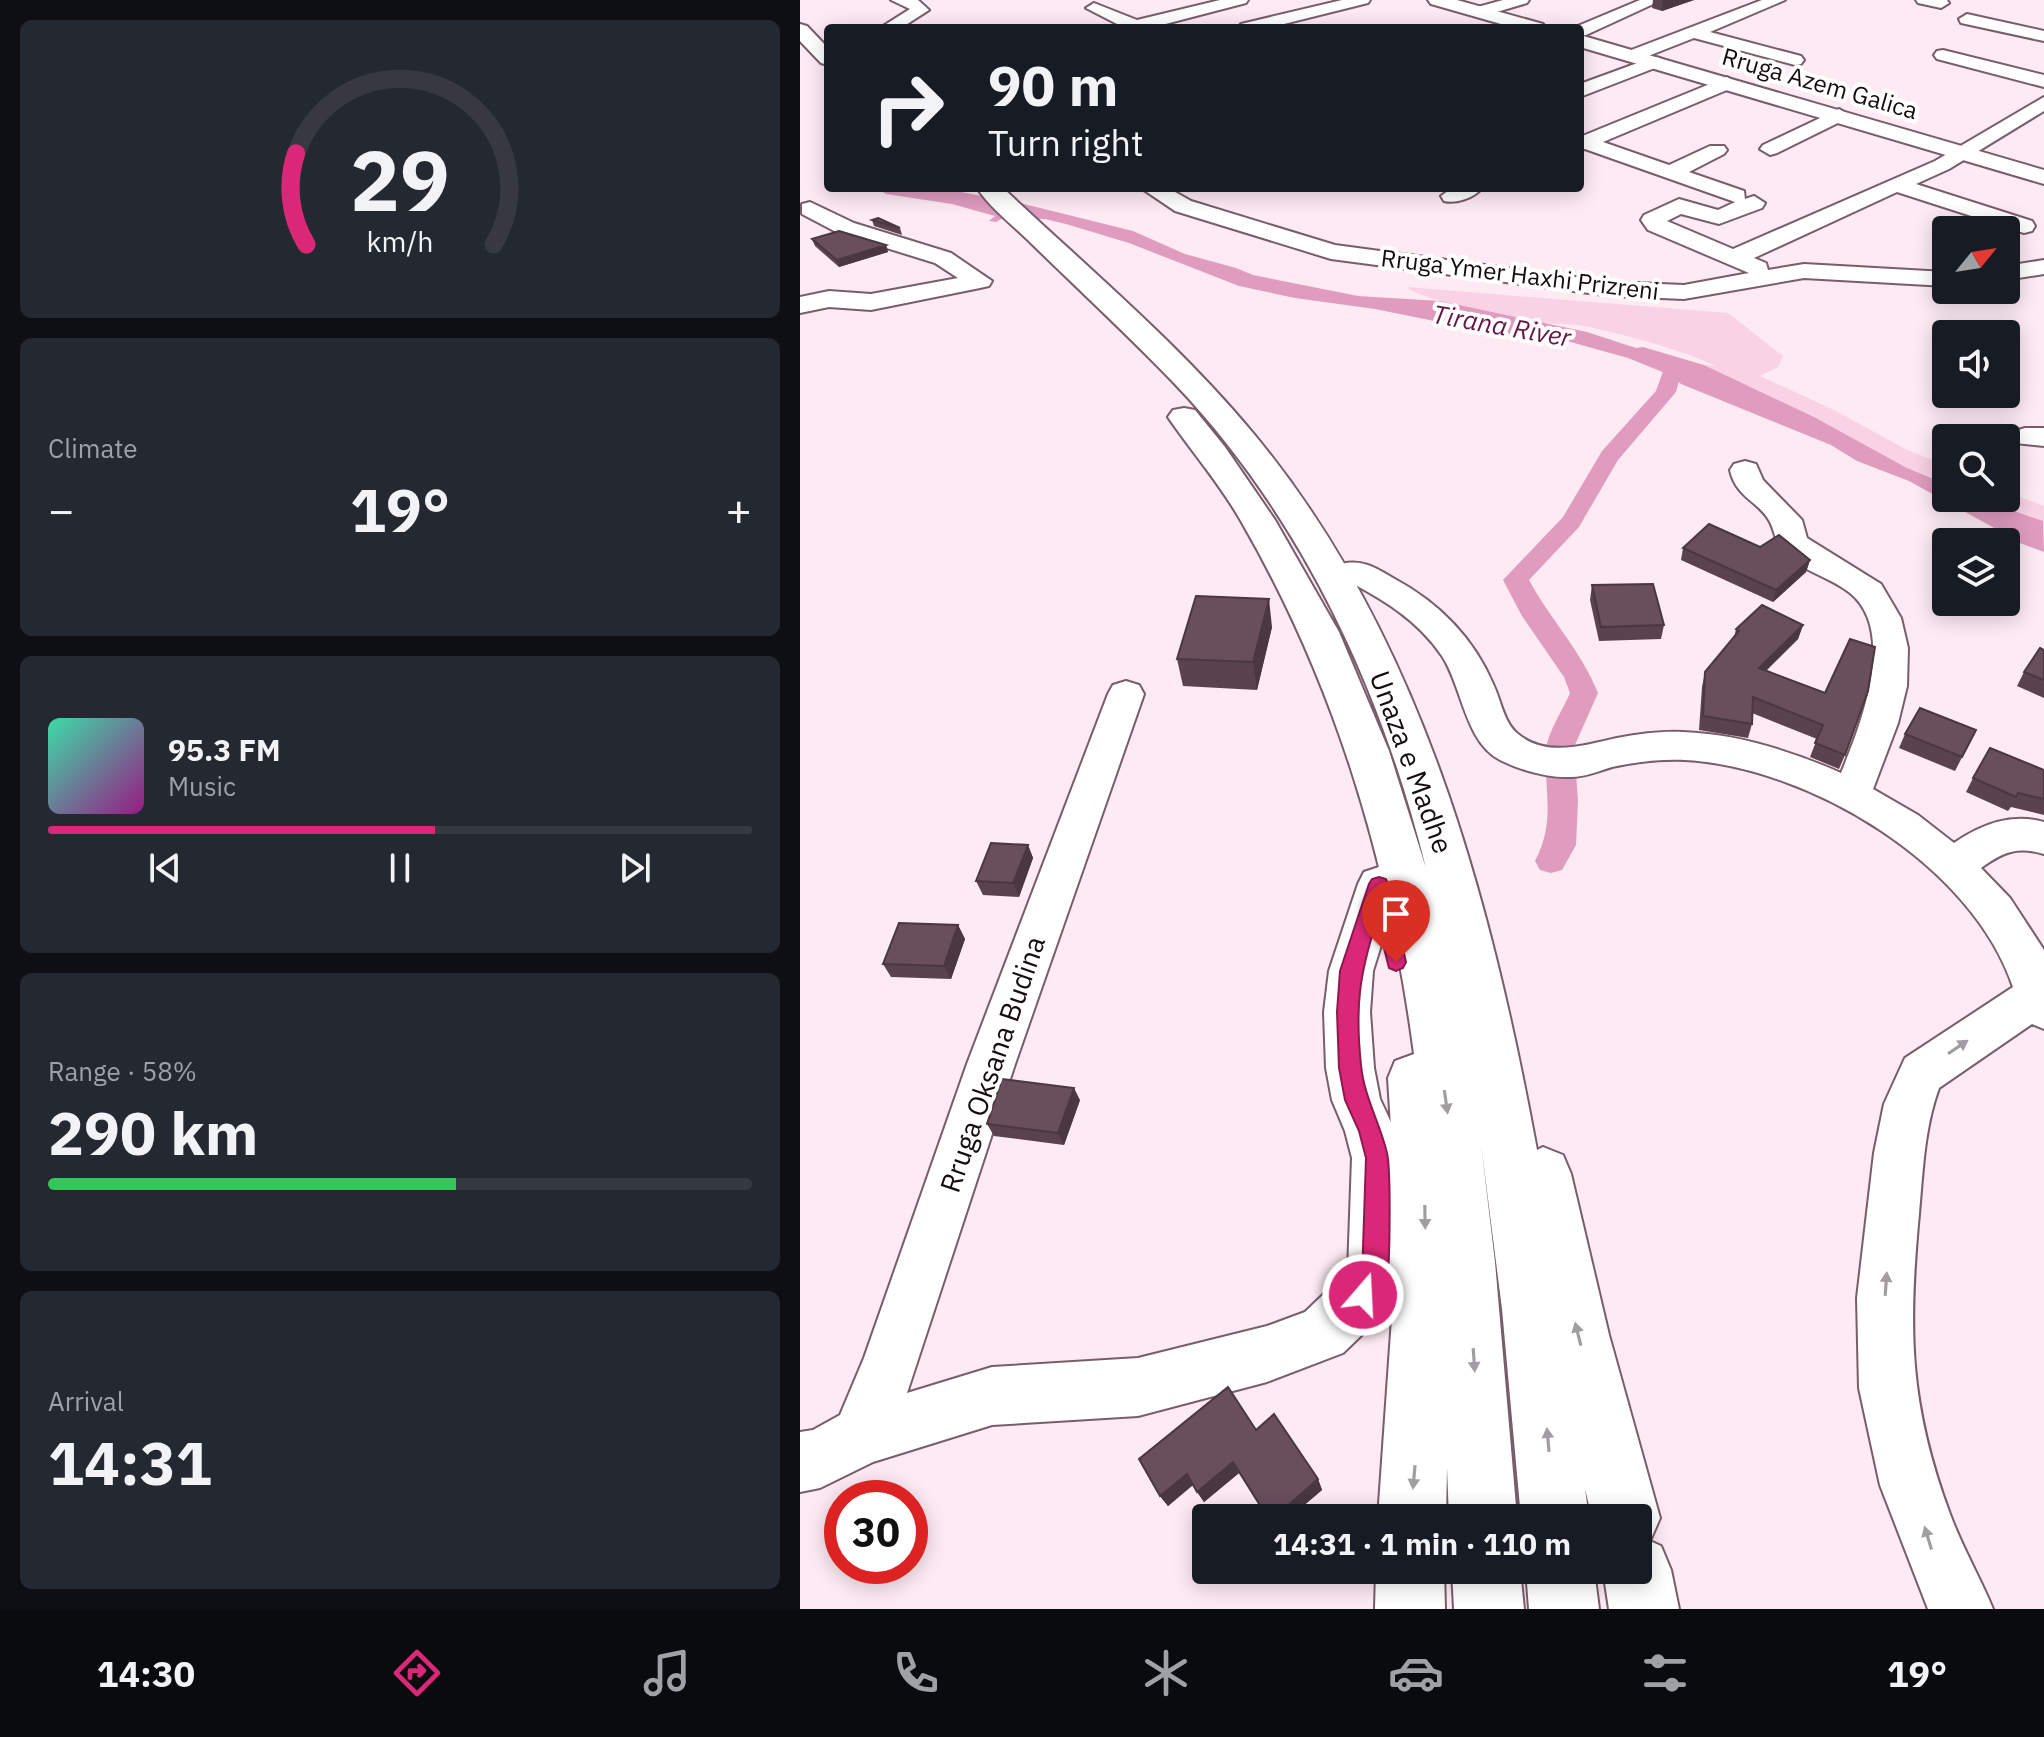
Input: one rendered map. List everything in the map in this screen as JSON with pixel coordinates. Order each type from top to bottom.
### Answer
[{"type":"main road","points":[[1437,0],[1522,24]]},
{"type":"main road","points":[[805,23],[824,31]]},
{"type":"main road","points":[[805,23],[824,53]]},
{"type":"main road","name":"Rruga Azem Galica","points":[[1584,42],[2044,177]]},
{"type":"main road","name":"Unaza e Madhe","points":[[979,194],[1016,230],[1160,391],[1242,466],[1332,573],[1386,684],[1433,806],[1481,985],[1523,1224],[1542,1374],[1554,1504]]},
{"type":"main road","points":[[1413,1504],[1424,1318],[1425,1210],[1412,1059],[1379,884],[1359,804],[1325,699],[1266,564],[1228,498],[1225,485],[1242,466],[1295,490],[1334,545],[1403,673],[1458,814],[1498,953],[1574,1321],[1622,1504]]},
{"type":"main road","name":"Unaza e Madhe","points":[[1242,466],[1278,552],[1334,661],[1363,737],[1402,864],[1425,963],[1461,1215],[1482,1504]]},
{"type":"main road","points":[[1410,1584],[1410,1609]]},
{"type":"main road","points":[[1487,1584],[1489,1609]]},
{"type":"main road","points":[[1561,1584],[1564,1609]]},
{"type":"main road","points":[[1640,1584],[1644,1609]]},
{"type":"street","points":[[1146,24],[1240,0]]},
{"type":"street","points":[[1263,24],[1362,0]]},
{"type":"street","points":[[1480,12],[1521,0]]},
{"type":"street","points":[[1584,29],[1654,0]]},
{"type":"street","points":[[1584,89],[1692,32],[1777,0]]},
{"type":"street","points":[[893,24],[912,3]]},
{"type":"street","points":[[1094,8],[1128,24]]},
{"type":"street","points":[[1967,19],[2044,36]]},
{"type":"street","points":[[1692,32],[1795,60]]},
{"type":"street","points":[[1943,55],[2044,81]]},
{"type":"street","points":[[1584,142],[1727,83]]},
{"type":"street","points":[[1734,258],[1963,153],[2044,103]]},
{"type":"street","points":[[1770,149],[1839,115]]},
{"type":"street","points":[[2003,129],[2026,135]]},
{"type":"street","points":[[1584,144],[1754,203],[1719,217],[1679,206],[1652,220],[1656,225],[1771,275]]},
{"type":"street","points":[[1669,173],[1717,150]]},
{"type":"street","points":[[1898,185],[2024,226]]},
{"type":"street","name":"Rruga Ymer Haxhi Prizreni","points":[[1159,192],[1183,206],[1331,252],[1648,292],[1710,288],[1771,275],[1844,271],[1932,278]]},
{"type":"street","points":[[800,305],[829,299],[871,302],[980,281],[943,258],[846,228],[810,209]]},
{"type":"street","points":[[2020,271],[2044,267]]},
{"type":"street","points":[[1745,470],[1748,483],[1786,520],[1786,531],[1795,546],[1860,585],[1877,604],[1884,622],[1890,644],[1888,691],[1880,724],[1851,795]]},
{"type":"street","points":[[1354,571],[1398,593],[1431,618],[1448,638],[1473,678],[1502,744],[1554,760],[1641,748],[1709,748],[1773,764],[1851,795],[1922,839],[1955,865],[1993,906],[2013,934],[2042,1001],[1922,1073],[1912,1091],[1901,1135],[1885,1289],[1884,1354],[1894,1427],[1932,1552],[1961,1609]]},
{"type":"street","name":"Rruga Oksana Budina","points":[[861,1436],[892,1358],[991,1064],[1126,694]]},
{"type":"street","points":[[1955,865],[1996,837],[2014,831],[2044,838]]},
{"type":"street","points":[[800,1462],[820,1458],[861,1436],[992,1396],[1138,1387],[1205,1372],[1323,1333],[1351,1308],[1375,1282],[1377,1158],[1370,1131],[1356,1100],[1350,1068],[1347,1012],[1351,971],[1379,884]]},
{"type":"shaded area","points":[[1407,287],[1728,313],[1783,356],[1778,367],[1760,376],[1932,460],[1932,478],[1704,365],[1716,366],[1687,354],[1590,327],[1537,323],[1490,314],[1414,292]]},
{"type":"shaded area","points":[[2020,497],[2044,506],[2044,523],[2014,512],[2020,512]]},
{"type":"water","name":"Tirana River","points":[[883,192],[961,192],[1020,203],[1133,231],[1185,254],[1253,275],[1358,296],[1440,301],[1587,332],[1636,348],[1643,347],[1704,365],[1814,417],[1907,468],[1932,478],[1932,494],[1909,481],[1857,461],[1831,445],[1681,384],[1670,375],[1628,358],[1567,341],[1479,330],[1239,286],[1129,243],[1066,224],[1045,219],[1003,218],[996,222],[989,221],[995,216],[952,204]]},
{"type":"water","points":[[1965,512],[2017,512],[2043,521],[2044,552],[2020,543],[2020,528],[1994,528]]},
{"type":"building","points":[[878,218],[900,228],[872,220]]},
{"type":"building","points":[[839,231],[886,245],[837,260],[812,239]]},
{"type":"building","points":[[1709,524],[1760,547],[1779,535],[1810,560],[1776,590],[1683,548]]},
{"type":"building","points":[[1653,584],[1664,625],[1601,627],[1592,585]]},
{"type":"building","points":[[1196,596],[1269,599],[1253,662],[1177,659]]},
{"type":"building","points":[[1762,605],[1803,625],[1759,668],[1825,693],[1850,639],[1875,647],[1868,691],[1845,755],[1815,743],[1823,725],[1753,697],[1752,724],[1703,716],[1705,672],[1739,631],[1736,629]]},
{"type":"building","points":[[2040,648],[2044,650],[2044,680],[2024,672]]},
{"type":"building","points":[[1920,708],[1976,730],[1962,757],[1905,734]]},
{"type":"building","points":[[1990,748],[2044,770],[2044,799],[2018,793],[2016,797],[1973,778]]},
{"type":"building","points":[[991,843],[1028,845],[1013,883],[976,881]]},
{"type":"building","points":[[899,923],[958,925],[944,966],[883,964]]},
{"type":"building","points":[[1002,1079],[1074,1088],[1058,1133],[987,1124]]},
{"type":"building","points":[[1228,1387],[1256,1430],[1274,1414],[1318,1479],[1290,1504],[1259,1504],[1233,1462],[1197,1492],[1187,1474],[1160,1496],[1139,1459]]},
{"type":"waterway","points":[[1551,861],[1561,845],[1563,801],[1560,747],[1584,693],[1577,675],[1535,616],[1516,580],[1571,522],[1610,455],[1669,386],[1672,370]]},
{"type":"route","points":[[1363,1295],[1375,1282],[1377,1158],[1370,1131],[1356,1100],[1350,1068],[1347,1012],[1351,971],[1379,884],[1396,962]]}]
